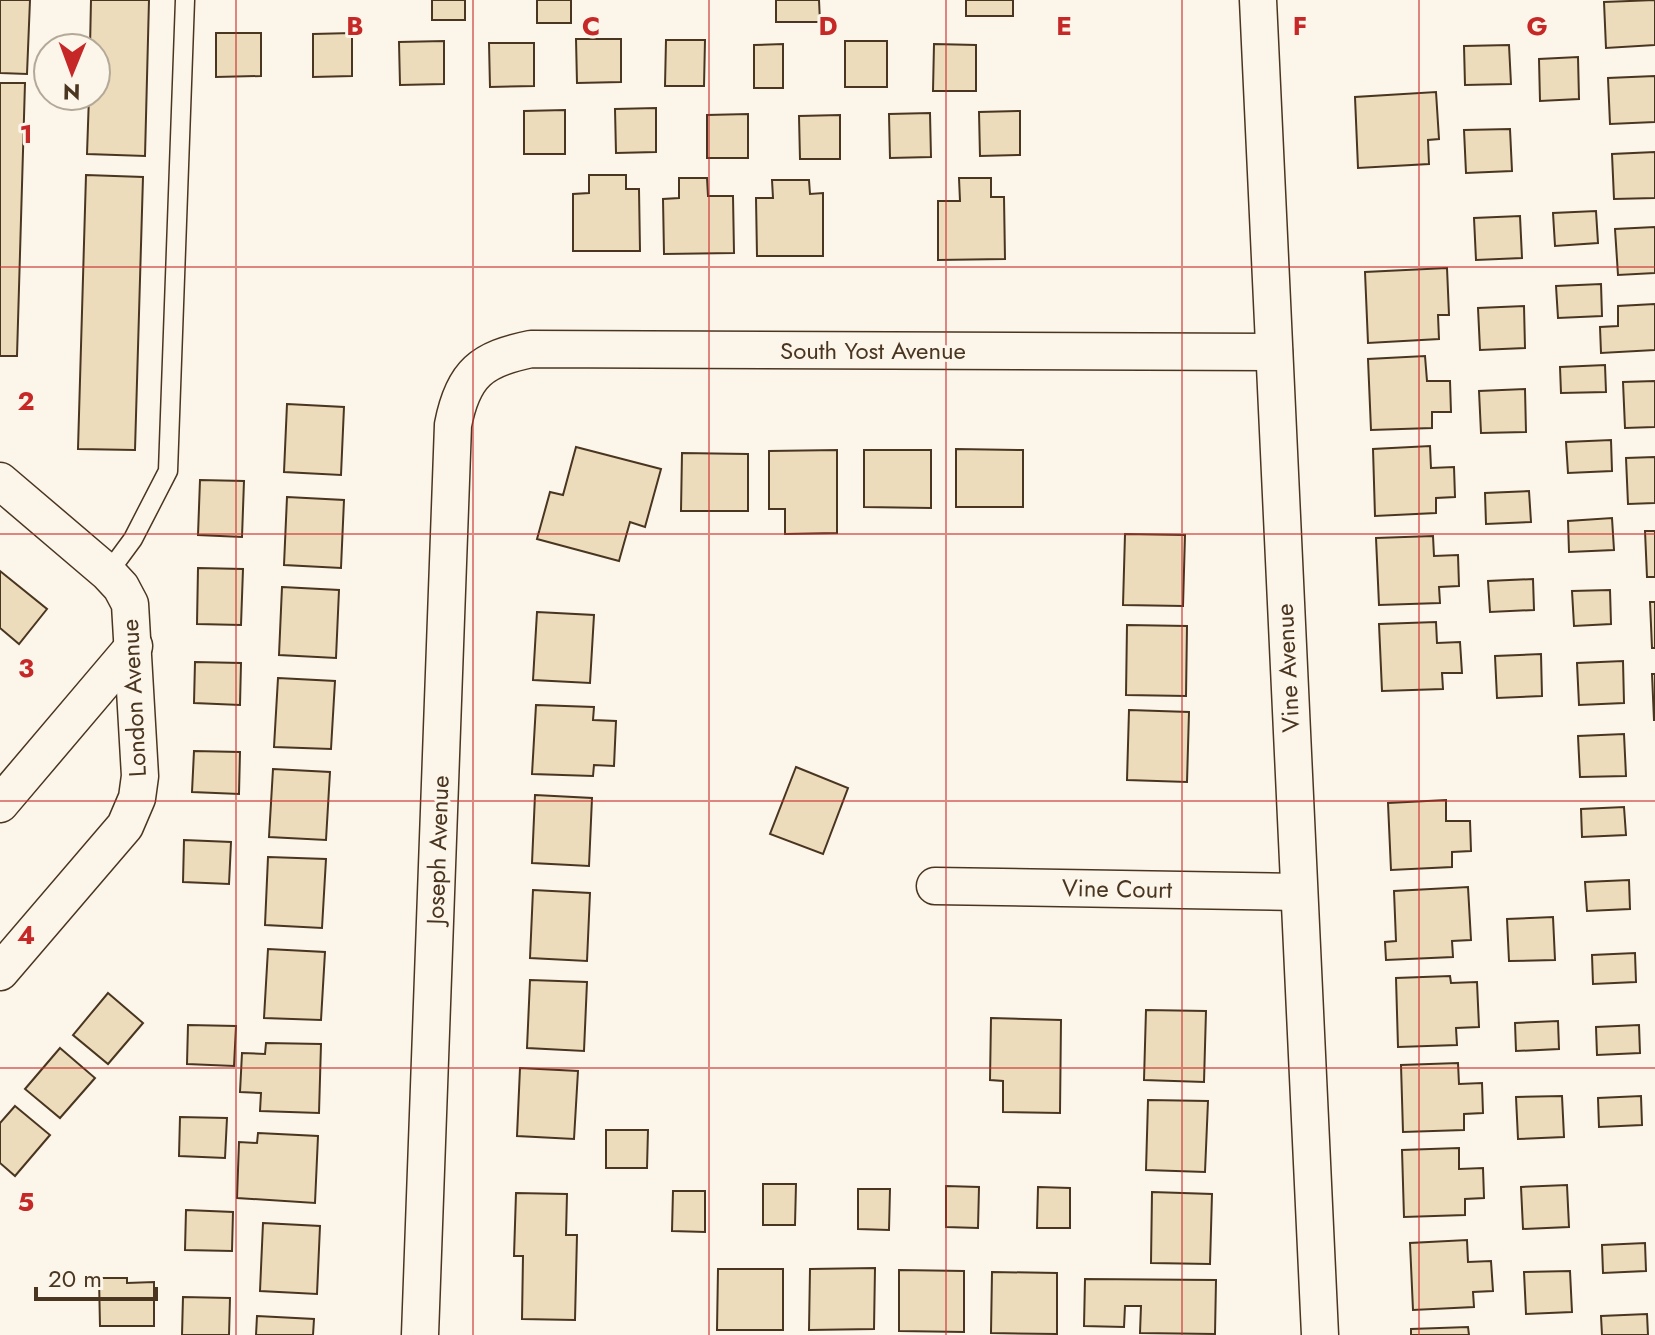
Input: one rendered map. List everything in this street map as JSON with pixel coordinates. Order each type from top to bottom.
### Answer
[{"type":"street","name":"Vine Avenue","points":[[1258,0],[1320,1335]]},
{"type":"street","name":"South Yost Avenue","points":[[477,371],[500,355],[531,349],[1274,352]]},
{"type":"street","name":"Joseph Avenue","points":[[420,1335],[453,425],[458,400],[477,371]]},
{"type":"street","name":"London Avenue","points":[[0,481],[108,573],[121,587],[130,604],[140,776],[137,798],[125,826],[0,972]]},
{"type":"street","points":[[0,804],[134,646]]},
{"type":"street","name":"Vine Court","points":[[935,886],[1298,892]]},
{"type":"lane","points":[[108,573],[133,539],[168,471],[185,0]]},
{"type":"building","points":[[0,0],[30,0],[27,74],[0,73]]},
{"type":"building","points":[[91,0],[149,0],[145,156],[87,154],[88,112],[112,112],[112,32],[90,32]]},
{"type":"building","points":[[432,0],[465,0],[465,20],[432,20]]},
{"type":"building","points":[[537,0],[571,0],[571,23],[537,23]]},
{"type":"building","points":[[776,0],[819,0],[820,22],[776,22]]},
{"type":"building","points":[[966,0],[1013,0],[1013,16],[966,16]]},
{"type":"building","points":[[1655,0],[1655,45],[1606,48],[1604,2]]},
{"type":"building","points":[[216,33],[261,33],[261,76],[216,77]]},
{"type":"building","points":[[352,33],[352,76],[313,77],[313,34]]},
{"type":"building","points":[[576,39],[621,39],[621,82],[577,83]]},
{"type":"building","points":[[666,40],[705,40],[704,86],[665,86]]},
{"type":"building","points":[[444,41],[444,84],[400,85],[399,42]]},
{"type":"building","points":[[845,41],[887,41],[887,87],[845,87]]},
{"type":"building","points":[[489,43],[534,43],[534,86],[490,87]]},
{"type":"building","points":[[783,44],[783,88],[754,88],[754,45]]},
{"type":"building","points":[[934,44],[976,45],[976,91],[933,91]]},
{"type":"building","points":[[1509,45],[1511,84],[1465,85],[1464,46]]},
{"type":"building","points":[[1578,57],[1579,99],[1540,101],[1539,59]]},
{"type":"building","points":[[1655,76],[1655,122],[1610,124],[1608,78]]},
{"type":"building","points":[[0,83],[25,83],[17,356],[0,356]]},
{"type":"building","points":[[1436,92],[1439,139],[1428,140],[1429,164],[1358,168],[1355,97]]},
{"type":"building","points":[[656,108],[656,152],[616,153],[615,109]]},
{"type":"building","points":[[565,110],[565,154],[524,154],[524,111]]},
{"type":"building","points":[[1020,111],[1020,155],[980,156],[979,112]]},
{"type":"building","points":[[930,113],[931,157],[890,158],[889,114]]},
{"type":"building","points":[[748,114],[748,158],[707,158],[707,115]]},
{"type":"building","points":[[840,115],[840,159],[800,159],[799,116]]},
{"type":"building","points":[[1510,129],[1512,171],[1466,173],[1464,130]]},
{"type":"building","points":[[1655,152],[1655,198],[1614,199],[1612,154]]},
{"type":"building","points":[[86,175],[143,177],[135,450],[78,449]]},
{"type":"building","points":[[589,175],[626,175],[626,189],[639,189],[640,251],[573,251],[573,194],[589,193]]},
{"type":"building","points":[[679,178],[707,178],[708,196],[733,196],[734,253],[664,254],[663,199],[679,198]]},
{"type":"building","points":[[959,178],[991,178],[991,197],[1004,197],[1005,259],[938,260],[938,201],[960,201]]},
{"type":"building","points":[[772,180],[809,180],[810,194],[823,193],[823,256],[757,256],[756,198],[773,198]]},
{"type":"building","points":[[1596,211],[1598,243],[1555,246],[1553,213]]},
{"type":"building","points":[[1520,216],[1522,258],[1476,260],[1474,218]]},
{"type":"building","points":[[1655,227],[1655,273],[1618,275],[1615,229]]},
{"type":"building","points":[[1447,268],[1449,315],[1438,315],[1439,339],[1368,343],[1365,272]]},
{"type":"building","points":[[1601,284],[1602,316],[1558,318],[1556,286]]},
{"type":"building","points":[[1655,304],[1655,350],[1601,353],[1600,327],[1618,326],[1618,306]]},
{"type":"building","points":[[1524,306],[1525,348],[1480,350],[1478,308]]},
{"type":"building","points":[[1425,356],[1427,381],[1450,381],[1451,412],[1432,412],[1432,428],[1371,430],[1368,359]]},
{"type":"building","points":[[1605,365],[1606,392],[1561,393],[1560,367]]},
{"type":"building","points":[[1655,381],[1655,427],[1625,428],[1623,382]]},
{"type":"building","points":[[1525,389],[1526,432],[1481,433],[1479,391]]},
{"type":"building","points":[[287,404],[344,407],[341,475],[284,472]]},
{"type":"building","points":[[1611,440],[1612,471],[1568,473],[1566,442]]},
{"type":"building","points":[[1430,446],[1431,468],[1454,467],[1455,497],[1436,498],[1436,513],[1375,516],[1373,449]]},
{"type":"building","points":[[576,447],[661,469],[645,527],[630,522],[619,561],[537,539],[550,492],[563,495]]},
{"type":"building","points":[[956,449],[1023,450],[1023,507],[956,507]]},
{"type":"building","points":[[837,450],[837,533],[785,534],[785,509],[769,509],[769,451]]},
{"type":"building","points":[[864,450],[931,450],[931,508],[864,507]]},
{"type":"building","points":[[682,453],[748,454],[748,511],[681,511]]},
{"type":"building","points":[[1655,457],[1655,503],[1628,504],[1626,458]]},
{"type":"building","points":[[200,480],[244,481],[242,537],[198,535]]},
{"type":"building","points":[[1529,491],[1531,522],[1486,524],[1485,493]]},
{"type":"building","points":[[287,497],[344,500],[341,568],[284,565]]},
{"type":"building","points":[[1612,518],[1614,550],[1569,552],[1568,521]]},
{"type":"building","points":[[1645,531],[1655,531],[1655,577],[1647,577]]},
{"type":"building","points":[[1125,534],[1185,535],[1183,606],[1123,605]]},
{"type":"building","points":[[1433,536],[1434,556],[1458,555],[1459,586],[1439,587],[1440,603],[1379,605],[1376,538]]},
{"type":"building","points":[[198,568],[243,569],[241,625],[197,624]]},
{"type":"building","points":[[0,571],[47,609],[19,644],[0,628]]},
{"type":"building","points":[[1533,579],[1534,610],[1490,612],[1488,581]]},
{"type":"building","points":[[282,587],[339,590],[336,658],[279,655]]},
{"type":"building","points":[[1610,590],[1611,624],[1574,626],[1572,591]]},
{"type":"building","points":[[1650,602],[1655,602],[1655,648],[1652,648]]},
{"type":"building","points":[[537,612],[594,615],[590,683],[533,680]]},
{"type":"building","points":[[1436,622],[1437,643],[1460,642],[1462,673],[1442,673],[1443,689],[1382,691],[1379,624]]},
{"type":"building","points":[[1127,625],[1187,626],[1186,696],[1126,695]]},
{"type":"building","points":[[1541,654],[1542,696],[1497,698],[1495,656]]},
{"type":"building","points":[[1623,661],[1624,703],[1579,705],[1577,663]]},
{"type":"building","points":[[195,662],[241,663],[240,705],[194,703]]},
{"type":"building","points":[[1652,674],[1655,674],[1655,720],[1654,720]]},
{"type":"building","points":[[278,678],[335,681],[331,749],[274,747]]},
{"type":"building","points":[[536,705],[594,707],[593,720],[616,721],[614,766],[594,765],[593,776],[532,774]]},
{"type":"building","points":[[1129,710],[1189,712],[1187,782],[1127,780]]},
{"type":"building","points":[[1624,734],[1626,776],[1580,777],[1578,736]]},
{"type":"building","points":[[194,751],[240,752],[239,794],[192,792]]},
{"type":"building","points":[[796,767],[848,788],[823,854],[770,834]]},
{"type":"building","points":[[273,769],[330,772],[326,840],[269,837]]},
{"type":"building","points":[[535,795],[592,798],[589,866],[532,863]]},
{"type":"building","points":[[1446,800],[1446,821],[1470,821],[1471,851],[1452,852],[1452,867],[1391,870],[1388,803]]},
{"type":"building","points":[[1624,807],[1626,835],[1582,837],[1581,809]]},
{"type":"building","points":[[184,840],[231,842],[229,884],[183,882]]},
{"type":"building","points":[[268,857],[326,859],[322,928],[265,925]]},
{"type":"building","points":[[1629,880],[1630,909],[1587,911],[1585,882]]},
{"type":"building","points":[[1468,887],[1471,940],[1452,941],[1453,957],[1386,960],[1385,942],[1396,941],[1394,891]]},
{"type":"building","points":[[533,890],[590,893],[587,961],[530,958]]},
{"type":"building","points":[[1553,917],[1555,960],[1509,961],[1507,919]]},
{"type":"building","points":[[268,949],[325,952],[321,1020],[264,1018]]},
{"type":"building","points":[[1635,953],[1636,982],[1593,984],[1592,955]]},
{"type":"building","points":[[1450,976],[1451,983],[1477,982],[1479,1027],[1456,1028],[1457,1045],[1398,1047],[1396,978]]},
{"type":"building","points":[[530,980],[587,982],[584,1051],[527,1048]]},
{"type":"building","points":[[108,993],[143,1023],[108,1064],[73,1035]]},
{"type":"building","points":[[1146,1010],[1206,1011],[1204,1082],[1144,1080]]},
{"type":"building","points":[[991,1018],[1061,1020],[1060,1113],[1003,1112],[1003,1081],[990,1080]]},
{"type":"building","points":[[1558,1021],[1559,1049],[1516,1051],[1515,1023]]},
{"type":"building","points":[[188,1025],[236,1026],[234,1066],[187,1064]]},
{"type":"building","points":[[1639,1025],[1640,1053],[1597,1055],[1596,1027]]},
{"type":"building","points":[[266,1043],[321,1044],[319,1113],[260,1111],[261,1093],[240,1092],[242,1053],[265,1054]]},
{"type":"building","points":[[60,1048],[95,1078],[60,1118],[25,1089]]},
{"type":"building","points":[[1458,1063],[1459,1084],[1482,1083],[1483,1113],[1464,1114],[1464,1130],[1403,1132],[1401,1065]]},
{"type":"building","points":[[520,1068],[578,1071],[574,1139],[517,1136]]},
{"type":"building","points":[[1562,1096],[1564,1137],[1518,1139],[1516,1097]]},
{"type":"building","points":[[1641,1096],[1642,1125],[1599,1127],[1598,1098]]},
{"type":"building","points":[[1148,1100],[1208,1101],[1205,1172],[1146,1170]]},
{"type":"building","points":[[15,1106],[50,1135],[15,1176],[0,1163],[0,1123]]},
{"type":"building","points":[[180,1117],[227,1118],[225,1158],[179,1156]]},
{"type":"building","points":[[606,1130],[648,1130],[647,1168],[606,1168]]},
{"type":"building","points":[[258,1133],[318,1136],[315,1203],[237,1198],[239,1142],[257,1143]]},
{"type":"building","points":[[1459,1148],[1459,1169],[1483,1168],[1484,1198],[1465,1199],[1465,1215],[1404,1217],[1402,1150]]},
{"type":"building","points":[[763,1184],[796,1184],[795,1225],[763,1225]]},
{"type":"building","points":[[1567,1185],[1569,1227],[1523,1229],[1521,1187]]},
{"type":"building","points":[[946,1186],[979,1187],[978,1228],[946,1227]]},
{"type":"building","points":[[1038,1187],[1070,1188],[1070,1228],[1037,1228]]},
{"type":"building","points":[[858,1189],[890,1189],[889,1230],[858,1229]]},
{"type":"building","points":[[673,1191],[705,1191],[705,1232],[672,1231]]},
{"type":"building","points":[[1152,1192],[1212,1194],[1210,1264],[1151,1263]]},
{"type":"building","points":[[516,1193],[567,1194],[566,1235],[577,1235],[575,1320],[522,1319],[523,1256],[514,1256]]},
{"type":"building","points":[[186,1210],[233,1212],[232,1251],[185,1250]]},
{"type":"building","points":[[263,1223],[320,1226],[317,1294],[260,1291]]},
{"type":"building","points":[[1467,1240],[1468,1262],[1491,1261],[1493,1291],[1473,1292],[1474,1307],[1413,1310],[1410,1243]]},
{"type":"building","points":[[1645,1243],[1646,1271],[1603,1273],[1602,1245]]},
{"type":"building","points":[[875,1268],[874,1329],[809,1330],[810,1269]]},
{"type":"building","points":[[718,1269],[783,1269],[783,1330],[717,1330]]},
{"type":"building","points":[[899,1270],[964,1271],[964,1332],[899,1331]]},
{"type":"building","points":[[1570,1271],[1572,1312],[1526,1314],[1524,1272]]},
{"type":"building","points":[[992,1272],[1057,1273],[1057,1334],[991,1333]]},
{"type":"building","points":[[99,1278],[127,1278],[127,1283],[154,1282],[154,1326],[100,1326]]},
{"type":"building","points":[[1085,1279],[1216,1280],[1215,1334],[1140,1333],[1141,1306],[1125,1306],[1124,1327],[1084,1326]]},
{"type":"building","points":[[183,1297],[230,1298],[229,1335],[182,1335]]},
{"type":"building","points":[[1647,1314],[1648,1335],[1602,1335],[1601,1316]]},
{"type":"building","points":[[257,1316],[314,1319],[313,1335],[256,1335]]},
{"type":"building","points":[[1468,1327],[1469,1335],[1411,1335],[1411,1329]]}]
